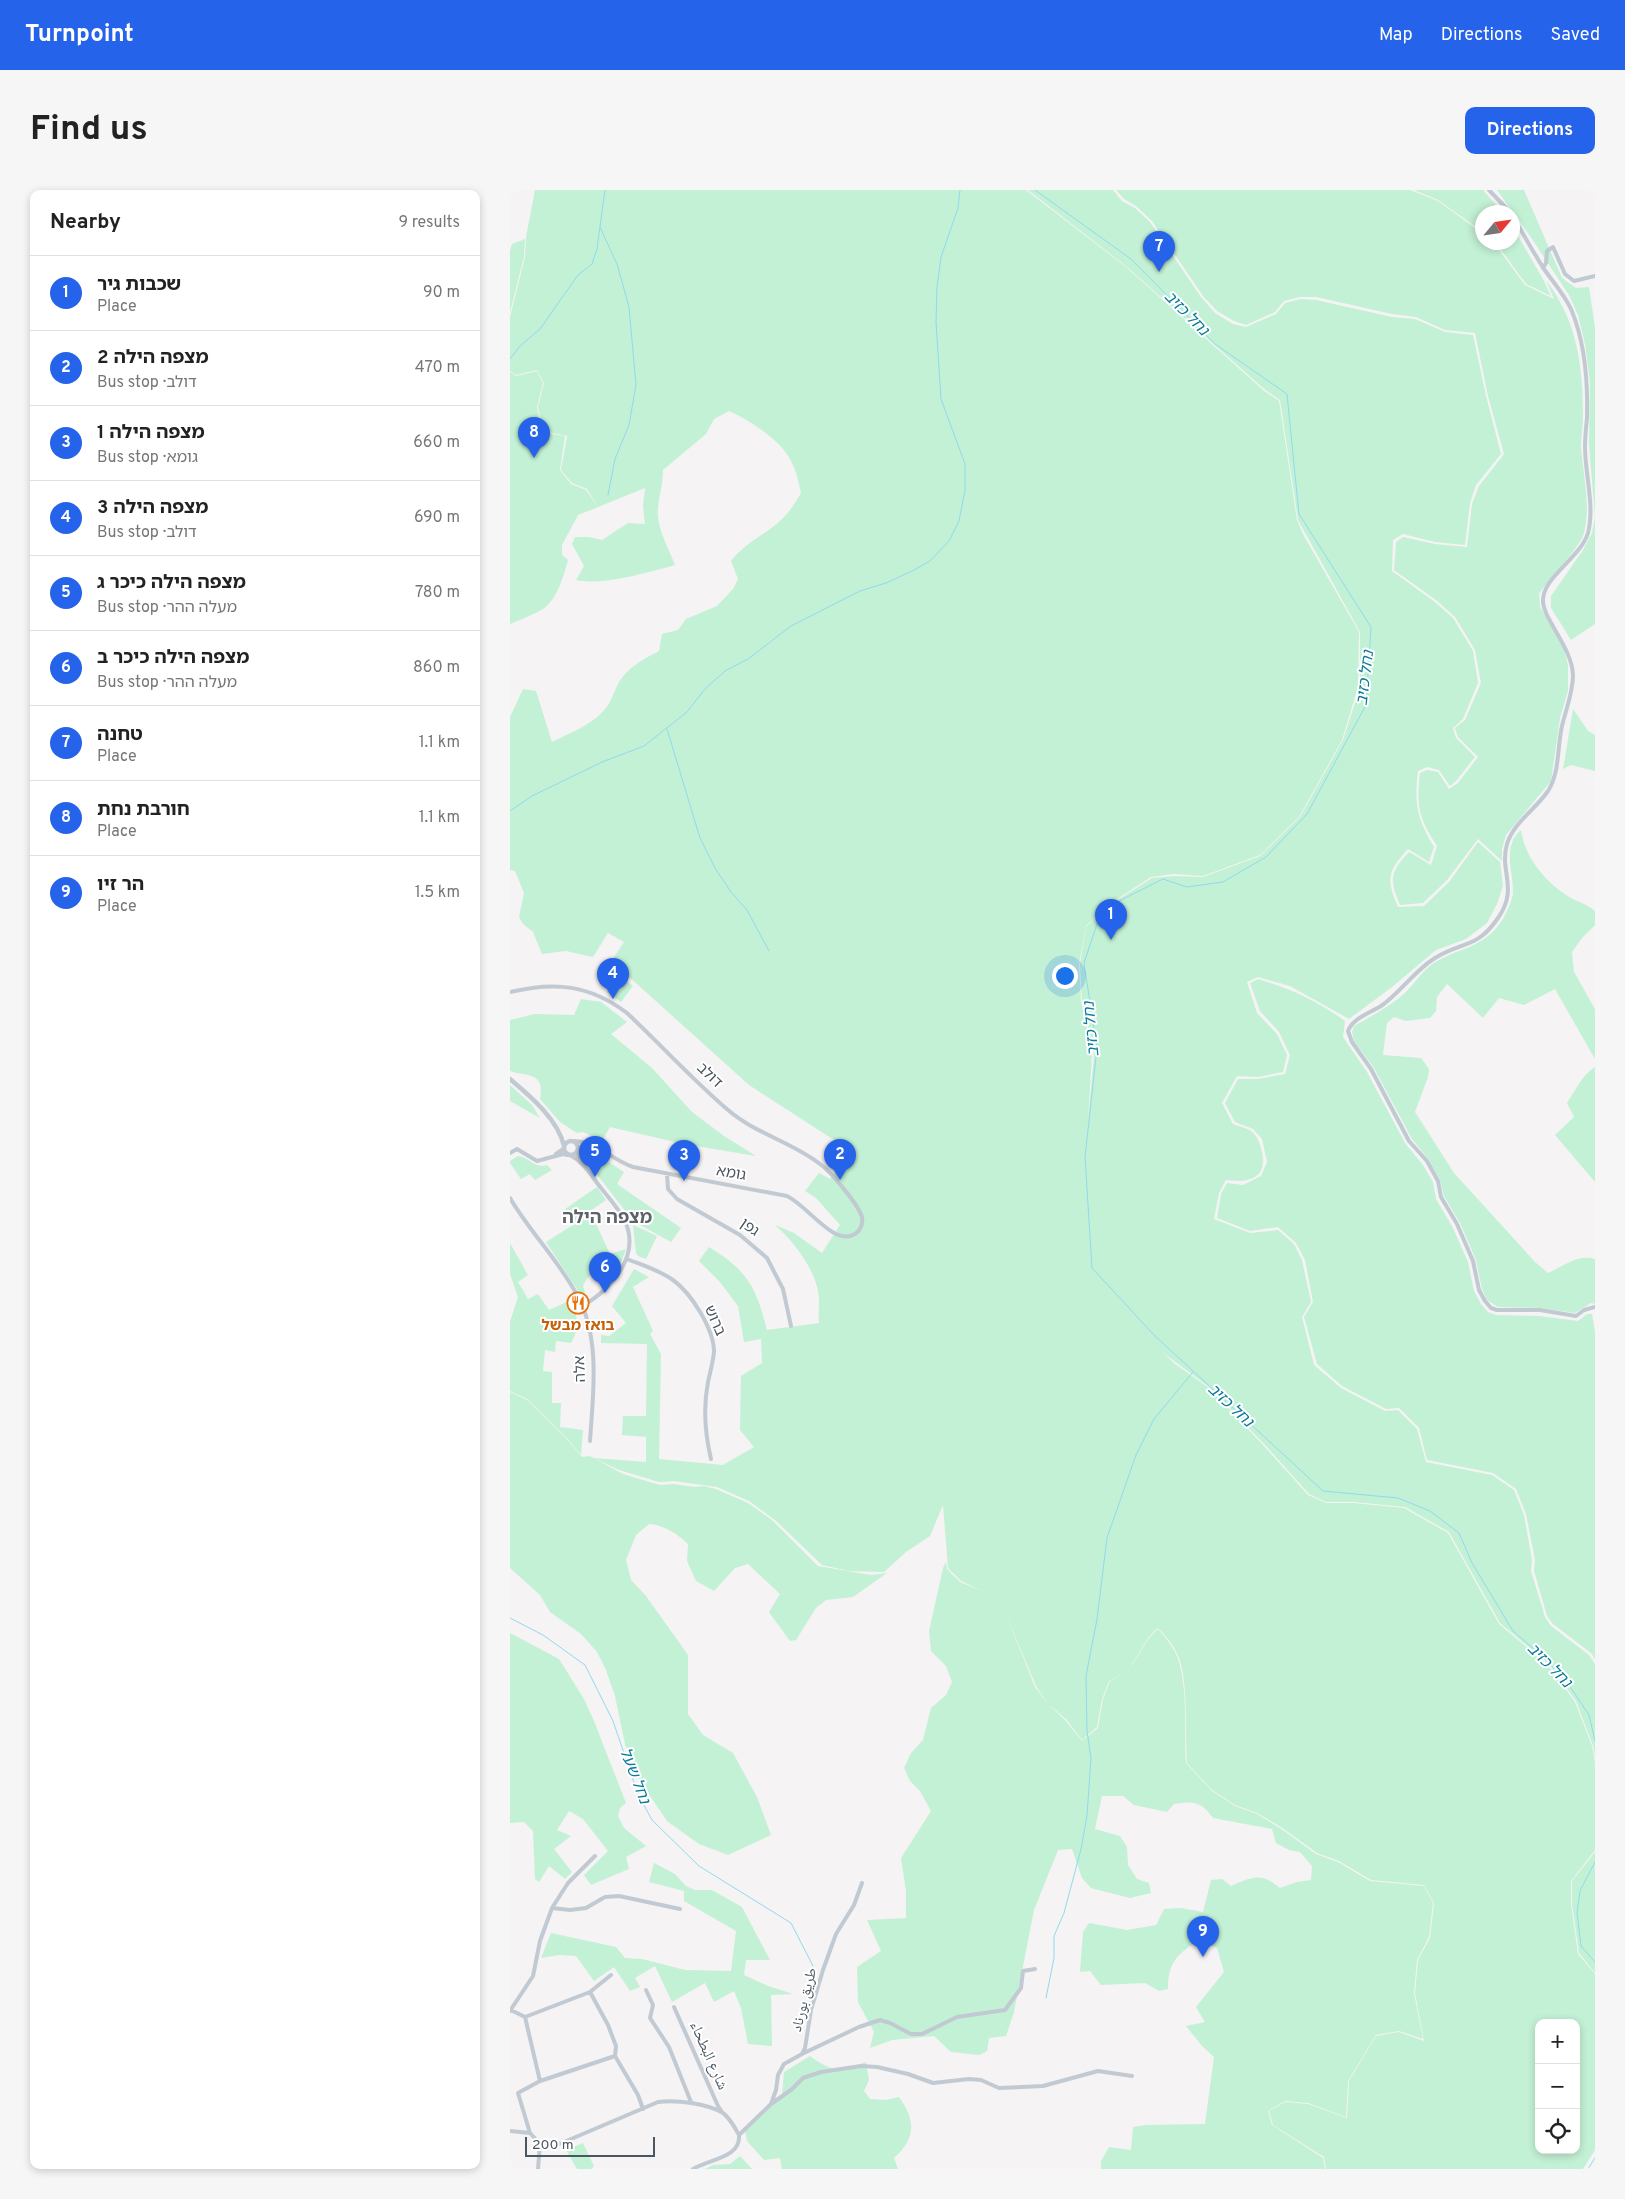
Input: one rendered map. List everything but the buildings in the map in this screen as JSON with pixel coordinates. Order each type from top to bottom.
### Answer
[{"type":"street","points":[[1489,190],[1503,205]]},
{"type":"street","points":[[1520,228],[1570,309],[1584,361],[1587,416],[1585,447],[1590,515],[1588,532],[1585,541],[1567,564],[1550,581],[1545,589],[1543,599],[1546,611],[1568,654],[1573,675],[1572,692],[1562,727],[1554,778],[1539,803],[1518,823],[1507,843],[1505,857],[1508,898],[1500,916],[1488,932],[1479,939],[1450,950],[1426,964],[1403,989],[1383,1005],[1352,1024],[1348,1031],[1352,1042],[1371,1069],[1409,1141],[1427,1162],[1438,1181],[1441,1197],[1457,1224],[1473,1261],[1479,1290],[1491,1308],[1497,1310],[1540,1310],[1576,1316],[1584,1310],[1595,1307]]},
{"type":"street","points":[[1543,268],[1546,263],[1547,251],[1553,247],[1565,274],[1574,281],[1595,276]]},
{"type":"street","name":"דולב","points":[[510,992],[560,986],[586,990],[608,999],[627,1013],[737,1118],[821,1165],[858,1209],[862,1220],[859,1231]]},
{"type":"street","points":[[510,1079],[530,1097],[557,1129],[576,1144],[582,1164],[624,1219],[629,1237],[627,1259],[614,1280],[597,1297],[582,1306]]},
{"type":"street","points":[[557,1129],[569,1155],[582,1164]]},
{"type":"street","points":[[552,1157],[571,1141],[590,1143]]},
{"type":"street","points":[[510,1153],[517,1149],[538,1162],[552,1157],[569,1155],[584,1143],[590,1143]]},
{"type":"street","name":"גומא","points":[[590,1143],[626,1164],[667,1174],[780,1194],[804,1206],[835,1235],[845,1238],[859,1231]]},
{"type":"street","name":"גפן","points":[[667,1174],[668,1189],[677,1199],[740,1235],[767,1258],[783,1288],[791,1326]]},
{"type":"street","name":"אלה","points":[[510,1198],[573,1288],[582,1306],[589,1332],[593,1364],[590,1441]]},
{"type":"street","name":"ברוש","points":[[627,1259],[666,1276],[678,1285],[698,1310],[707,1326],[714,1352],[705,1412],[711,1459]]},
{"type":"street","points":[[596,1856],[568,1883],[552,1908],[540,1941],[533,1976],[510,2011],[525,2017],[590,1992],[611,1976]]},
{"type":"street","name":"طريق بورناد","points":[[771,2104],[776,2090],[778,2074],[784,2064],[802,2054],[805,2048],[811,2010],[823,1970],[836,1934],[854,1905],[862,1883]]},
{"type":"street","points":[[552,1908],[570,1910],[586,1908],[605,1897],[619,1896],[680,1909]]},
{"type":"street","points":[[802,2054],[859,2027],[880,2020],[911,2034],[922,2034],[957,2017],[1005,2010],[1021,1988],[1023,1971],[1035,1969]]},
{"type":"street","points":[[646,1990],[653,2005],[650,2018],[668,2047],[690,2102]]},
{"type":"street","points":[[590,1992],[608,2025],[616,2046],[615,2056],[638,2095],[642,2109]]},
{"type":"street","name":"شارع البطحاء","points":[[674,2007],[718,2106],[739,2135]]},
{"type":"street","points":[[525,2017],[540,2081]]},
{"type":"street","points":[[615,2056],[540,2081],[518,2093],[530,2133],[540,2144],[557,2145],[658,2102],[675,2100],[690,2102],[723,2113]]},
{"type":"street","points":[[693,2169],[710,2160],[731,2153],[739,2144],[739,2135],[771,2104],[791,2090],[803,2078],[822,2072],[861,2066],[877,2067],[908,2074],[933,2084],[969,2079],[981,2080],[999,2088],[1043,2086],[1098,2071],[1132,2076]]},
{"type":"street","points":[[510,2131],[530,2133]]},
{"type":"street","points":[[538,2169],[540,2144]]},
{"type":"green space","points":[[535,190],[1026,190],[1126,267],[1263,390],[1279,401],[1297,520],[1304,536],[1359,632],[1358,687],[1342,740],[1299,817],[1260,855],[1203,876],[1174,874],[1151,877],[1105,907],[1086,926],[1079,964],[1081,1001],[1092,1054],[1088,1122],[1094,1054],[1082,1001],[1080,964],[1086,927],[1105,908],[1152,878],[1174,876],[1203,877],[1260,856],[1300,817],[1343,740],[1360,687],[1360,632],[1298,520],[1280,400],[1264,389],[1127,267],[1028,190],[1113,190],[1122,201],[1135,208],[1150,222],[1201,297],[1215,313],[1233,324],[1246,327],[1276,314],[1285,303],[1301,299],[1316,300],[1392,317],[1415,319],[1445,332],[1473,335],[1501,454],[1476,485],[1470,503],[1465,545],[1435,542],[1403,534],[1393,540],[1392,571],[1435,602],[1453,618],[1473,651],[1478,683],[1463,719],[1453,728],[1456,738],[1475,757],[1450,786],[1439,770],[1427,767],[1418,771],[1416,793],[1418,811],[1434,847],[1429,862],[1408,849],[1392,870],[1390,882],[1398,907],[1424,906],[1449,882],[1478,842],[1500,862],[1503,886],[1497,904],[1487,923],[1466,939],[1436,950],[1392,987],[1349,1019],[1290,986],[1258,977],[1247,982],[1257,1013],[1277,1034],[1287,1055],[1283,1072],[1258,1077],[1237,1076],[1222,1103],[1233,1124],[1249,1130],[1255,1135],[1262,1152],[1263,1161],[1259,1174],[1254,1177],[1241,1181],[1226,1180],[1219,1193],[1214,1219],[1250,1233],[1278,1230],[1294,1244],[1302,1260],[1311,1302],[1302,1317],[1314,1365],[1341,1388],[1385,1411],[1398,1410],[1417,1429],[1426,1462],[1492,1475],[1514,1490],[1524,1515],[1532,1560],[1531,1571],[1545,1617],[1551,1626],[1589,1655],[1595,1664],[1595,1758],[1593,1746],[1576,1701],[1549,1664],[1500,1623],[1449,1532],[1405,1507],[1354,1502],[1326,1502],[1309,1494],[1209,1387],[1162,1352],[1175,1364],[1209,1388],[1308,1495],[1326,1503],[1354,1503],[1404,1508],[1448,1533],[1499,1624],[1548,1665],[1575,1702],[1592,1746],[1595,1763],[1595,1850],[1571,1881],[1571,1904],[1578,1954],[1595,1974],[1595,2150],[1583,2169],[1326,2169],[1324,2157],[1273,2125],[1269,2111],[1285,2102],[1308,2104],[1347,2118],[1349,2081],[1376,2036],[1399,2032],[1424,2041],[1415,1993],[1418,1960],[1430,1938],[1434,1903],[1424,1885],[1371,1880],[1339,1861],[1317,1853],[1281,1827],[1257,1813],[1235,1805],[1211,1789],[1187,1763],[1183,1671],[1174,1647],[1158,1628],[1148,1638],[1129,1668],[1109,1681],[1102,1699],[1097,1727],[1082,1740],[1066,1719],[1048,1704],[1036,1686],[1004,1610],[982,1591],[961,1581],[948,1568],[943,1505],[930,1536],[906,1552],[884,1572],[849,1571],[822,1565],[775,1520],[749,1501],[717,1487],[674,1481],[659,1482],[619,1470],[594,1458],[646,1462],[646,1437],[622,1435],[623,1416],[646,1416],[647,1344],[601,1343],[601,1335],[609,1336],[626,1323],[612,1306],[634,1269],[649,1277],[633,1287],[653,1331],[650,1334],[661,1354],[659,1459],[723,1465],[754,1447],[740,1430],[741,1376],[762,1363],[761,1339],[744,1342],[738,1306],[720,1282],[699,1261],[709,1247],[742,1272],[759,1302],[767,1330],[819,1323],[819,1295],[812,1272],[795,1246],[775,1225],[794,1233],[822,1253],[840,1225],[816,1198],[805,1191],[819,1173],[830,1179],[851,1151],[749,1085],[627,975],[610,963],[624,942],[608,933],[593,957],[566,951],[542,954],[533,932],[523,924],[519,917],[524,893],[515,871],[510,870],[510,717],[523,689],[536,691],[552,742],[594,720],[607,706],[619,682],[627,672],[659,651],[662,634],[678,630],[686,619],[717,606],[733,589],[738,579],[731,561],[748,544],[783,518],[801,493],[794,467],[781,447],[760,429],[729,411],[714,419],[706,434],[663,470],[658,516],[661,530],[675,565],[612,580],[576,580],[584,566],[572,544],[575,537],[589,537],[602,540],[628,523],[645,524],[643,506],[645,488],[598,507],[587,489],[572,483],[561,470],[567,436],[552,433],[542,426],[538,407],[544,383],[537,370],[516,375],[510,371],[510,317],[525,257],[526,237]]},
{"type":"green space","points":[[1116,190],[1410,190],[1438,201],[1475,228],[1475,250],[1499,250],[1525,285],[1554,299],[1546,280],[1565,311],[1576,344],[1582,379],[1583,416],[1581,446],[1587,512],[1584,533],[1581,539],[1571,555],[1539,594],[1540,607],[1564,649],[1568,665],[1568,691],[1560,718],[1551,781],[1506,835],[1502,849],[1502,861],[1478,839],[1447,880],[1423,903],[1400,905],[1393,882],[1393,876],[1398,865],[1409,852],[1431,865],[1437,846],[1426,828],[1420,812],[1418,795],[1420,773],[1427,770],[1438,772],[1449,789],[1458,783],[1478,757],[1458,737],[1455,728],[1465,720],[1481,683],[1475,650],[1455,617],[1436,600],[1394,570],[1396,542],[1403,537],[1435,544],[1467,547],[1472,504],[1479,486],[1504,454],[1488,396],[1475,333],[1445,330],[1416,317],[1392,314],[1316,297],[1300,297],[1284,301],[1275,312],[1246,325],[1234,321],[1217,311],[1203,296],[1152,221],[1136,206],[1124,199]]},
{"type":"green space","points":[[1414,190],[1483,190],[1496,205],[1475,205],[1475,226],[1438,200]]},
{"type":"green space","points":[[1497,190],[1524,190],[1562,278],[1576,288],[1589,287],[1595,328],[1595,517],[1589,444],[1590,382],[1585,344],[1578,315],[1569,295],[1520,222],[1520,205],[1508,205]]},
{"type":"green space","points":[[525,239],[524,257],[510,312],[510,251],[512,244]]},
{"type":"green space","points":[[1520,239],[1551,296],[1526,284],[1501,250],[1520,250]]},
{"type":"green space","points":[[537,371],[543,383],[537,407],[541,427],[552,434],[565,436],[560,470],[571,484],[586,490],[598,507],[578,515],[562,545],[562,555],[568,560],[559,587],[552,600],[543,609],[510,624],[510,372],[516,376]]},
{"type":"green space","points":[[1595,517],[1595,624],[1571,640],[1551,608],[1551,596],[1583,550],[1592,533]]},
{"type":"green space","points":[[1573,709],[1588,731],[1595,735],[1595,771],[1571,765],[1563,769]]},
{"type":"green space","points":[[1521,830],[1523,840],[1532,860],[1545,877],[1562,892],[1595,911],[1595,925],[1572,952],[1574,972],[1595,1009],[1595,1059],[1555,989],[1524,1005],[1499,998],[1483,1018],[1447,984],[1437,997],[1436,1011],[1430,1018],[1406,1021],[1394,1017],[1387,1023],[1383,1055],[1421,1058],[1429,1069],[1428,1077],[1415,1112],[1454,1173],[1535,1262],[1548,1273],[1576,1259],[1595,1259],[1595,1304],[1591,1303],[1575,1313],[1540,1308],[1498,1307],[1487,1300],[1482,1289],[1476,1260],[1460,1223],[1444,1196],[1440,1180],[1429,1160],[1412,1139],[1374,1068],[1354,1041],[1352,1032],[1354,1026],[1387,1007],[1405,993],[1431,965],[1478,943],[1495,929],[1503,919],[1512,898],[1510,851],[1515,836]]},
{"type":"green space","points":[[610,969],[633,986],[621,1002],[607,992],[612,976]]},
{"type":"green space","points":[[1258,979],[1304,996],[1345,1021],[1343,1037],[1367,1072],[1405,1143],[1423,1165],[1433,1182],[1436,1199],[1452,1226],[1468,1262],[1474,1291],[1488,1312],[1496,1315],[1539,1316],[1578,1321],[1587,1314],[1592,1314],[1595,1332],[1595,1659],[1591,1653],[1553,1624],[1547,1616],[1534,1571],[1535,1560],[1526,1514],[1516,1489],[1493,1473],[1427,1460],[1419,1428],[1399,1408],[1386,1409],[1342,1386],[1317,1364],[1304,1317],[1313,1302],[1305,1260],[1296,1243],[1278,1227],[1250,1231],[1217,1218],[1221,1194],[1227,1183],[1243,1185],[1261,1176],[1267,1162],[1262,1139],[1253,1129],[1235,1122],[1225,1103],[1238,1079],[1258,1079],[1285,1074],[1290,1055],[1279,1032],[1260,1011],[1250,983]]},
{"type":"green space","points":[[581,999],[601,1002],[627,1022],[611,1034],[652,1068],[692,1112],[724,1136],[756,1156],[684,1144],[610,1127],[602,1141],[583,1132],[577,1133],[560,1122],[540,1099],[541,1090],[538,1080],[529,1075],[510,1071],[510,1020],[535,1014],[574,1015]]},
{"type":"green space","points":[[1595,1067],[1595,1182],[1555,1135],[1574,1117],[1567,1103],[1590,1070]]},
{"type":"green space","points":[[510,1085],[532,1105],[540,1118],[510,1101]]},
{"type":"green space","points":[[587,1150],[592,1151],[624,1172],[617,1184],[681,1228],[671,1242],[633,1221],[585,1159],[584,1154]]},
{"type":"green space","points":[[518,1156],[535,1164],[547,1165],[552,1170],[535,1180],[530,1174],[521,1179],[510,1163],[510,1161]]},
{"type":"green space","points":[[597,1187],[606,1200],[590,1211],[610,1254],[626,1249],[619,1268],[614,1272],[604,1270],[588,1277],[583,1286],[586,1296],[584,1300],[546,1242],[573,1225],[565,1209]]},
{"type":"green space","points":[[633,1225],[657,1236],[646,1259],[638,1256],[636,1253]]},
{"type":"green space","points":[[510,1243],[528,1275],[518,1282],[528,1299],[538,1294],[549,1310],[571,1300],[577,1322],[576,1332],[571,1343],[556,1341],[555,1352],[545,1350],[543,1371],[552,1372],[552,1403],[561,1403],[560,1427],[583,1430],[581,1455],[566,1437],[527,1399],[510,1391],[510,1322],[518,1297],[510,1274]]},
{"type":"green space","points":[[510,1392],[527,1400],[566,1438],[582,1457],[590,1456],[623,1474],[660,1485],[704,1486],[716,1489],[748,1503],[772,1520],[818,1566],[871,1575],[887,1573],[853,1597],[826,1600],[816,1608],[796,1640],[790,1641],[769,1612],[780,1594],[748,1564],[735,1568],[714,1591],[696,1581],[687,1561],[688,1544],[675,1534],[660,1526],[649,1524],[636,1535],[626,1560],[631,1580],[646,1596],[688,1655],[688,1714],[703,1735],[733,1753],[757,1797],[771,1835],[728,1855],[699,1844],[667,1821],[638,1778],[625,1744],[615,1696],[606,1670],[597,1652],[581,1634],[550,1612],[540,1595],[510,1568]]},
{"type":"green space","points":[[946,1562],[947,1569],[960,1582],[982,1591],[1004,1610],[1035,1687],[1082,1741],[1098,1728],[1103,1699],[1110,1681],[1127,1670],[1158,1629],[1176,1653],[1182,1674],[1185,1700],[1186,1763],[1211,1790],[1235,1806],[1257,1814],[1280,1828],[1316,1854],[1338,1862],[1370,1881],[1424,1886],[1433,1903],[1429,1937],[1417,1960],[1414,1993],[1423,2039],[1399,2031],[1376,2035],[1348,2081],[1346,2117],[1308,2103],[1285,2101],[1268,2111],[1272,2125],[1323,2158],[1325,2169],[1101,2169],[1101,2161],[1109,2147],[1131,2150],[1133,2127],[1205,2124],[1214,2057],[1202,2046],[1186,2026],[1205,2022],[1196,2007],[1224,1972],[1217,1948],[1200,1938],[1176,1959],[1170,1971],[1168,1989],[1159,1991],[1145,1983],[1101,1985],[1090,1971],[1080,1972],[1083,1932],[1089,1923],[1127,1930],[1156,1925],[1164,1909],[1181,1908],[1203,1912],[1211,1880],[1222,1879],[1231,1886],[1251,1878],[1262,1878],[1280,1888],[1297,1882],[1311,1880],[1312,1866],[1300,1852],[1289,1850],[1276,1843],[1272,1829],[1213,1818],[1200,1805],[1192,1803],[1174,1804],[1167,1812],[1134,1805],[1123,1796],[1102,1796],[1095,1829],[1120,1836],[1127,1847],[1128,1865],[1137,1879],[1149,1883],[1151,1893],[1130,1898],[1091,1888],[1082,1878],[1072,1849],[1058,1850],[1034,1910],[1014,2012],[1006,2036],[989,2038],[987,2051],[979,2055],[951,2052],[934,2036],[892,2040],[870,2048],[874,2032],[858,2002],[857,1967],[881,1951],[867,1920],[906,1918],[906,1891],[901,1858],[931,1811],[920,1791],[910,1781],[904,1768],[911,1753],[923,1740],[931,1708],[946,1695],[952,1682],[946,1666],[931,1651],[929,1631]]},
{"type":"green space","points":[[510,1633],[559,1659],[584,1699],[626,1803],[620,1808],[618,1816],[624,1828],[646,1846],[626,1857],[629,1869],[591,1885],[584,1875],[608,1851],[583,1819],[569,1811],[557,1830],[571,1836],[554,1849],[572,1872],[565,1879],[549,1866],[539,1882],[535,1879],[533,1831],[524,1822],[510,1823]]},
{"type":"green space","points":[[1595,1852],[1595,1973],[1579,1953],[1572,1904],[1572,1881]]},
{"type":"green space","points":[[654,1863],[675,1874],[686,1886],[695,1890],[712,1890],[742,1907],[770,1960],[746,1960],[744,1975],[768,1986],[793,1994],[771,1995],[772,2046],[748,2044],[741,2008],[734,1991],[714,2002],[705,1983],[672,2002],[655,1966],[635,1978],[640,1987],[630,1991],[614,1967],[594,1981],[576,1956],[559,1955],[541,1958],[551,1933],[616,1947],[625,1958],[642,1959],[685,1970],[731,1971],[736,1931],[684,1901],[684,1891],[649,1882]]},
{"type":"green space","points":[[810,2056],[818,2062],[836,2069],[866,2062],[869,2080],[864,2091],[870,2099],[886,2100],[899,2097],[908,2113],[911,2128],[907,2143],[894,2158],[898,2169],[782,2169],[780,2158],[764,2160],[747,2141],[745,2131],[773,2100],[782,2094],[784,2072]]},
{"type":"green space","points":[[583,2143],[594,2166],[591,2169],[577,2169],[566,2150]]},
{"type":"green space","points":[[740,2156],[752,2169],[705,2169],[713,2165],[730,2164]]},
{"type":"waterway","points":[[510,359],[520,346],[540,329],[578,275],[592,264],[597,249],[605,190]]},
{"type":"waterway","points":[[510,811],[532,796],[602,762],[644,746],[687,712],[705,689],[725,671],[748,659],[791,626],[860,591],[886,583],[912,571],[930,561],[949,541],[959,521],[965,490],[965,464],[941,399],[936,322],[937,287],[941,257],[958,208],[960,190]]},
{"type":"waterway","name":"נחל כזיב","points":[[1035,190],[1131,259],[1215,344],[1287,394],[1299,514],[1371,627],[1366,705],[1307,814],[1266,857],[1223,882],[1187,887],[1163,879],[1119,901],[1098,921],[1084,963],[1097,1048],[1085,1157],[1092,1268],[1154,1335],[1323,1491],[1398,1498],[1430,1511],[1459,1533],[1472,1563],[1513,1631],[1542,1656],[1567,1682],[1589,1715],[1595,1741]]},
{"type":"waterway","points":[[600,227],[617,264],[629,307],[636,385],[629,425],[615,459],[608,495]]},
{"type":"waterway","points":[[667,729],[700,838],[715,868],[731,892],[747,910],[769,951]]},
{"type":"waterway","points":[[1046,1998],[1054,1958],[1054,1936],[1064,1913],[1081,1849],[1087,1816],[1091,1758],[1087,1731],[1086,1676],[1097,1619],[1107,1538],[1136,1455],[1154,1419],[1193,1372]]},
{"type":"waterway","name":"נחל שעל","points":[[510,1618],[543,1635],[585,1665],[613,1721],[638,1794],[652,1820],[699,1866],[791,1923],[813,1966]]},
{"type":"waterway","name":"נחל כזיב","points":[[1595,1862],[1580,1891],[1577,1913],[1581,1946],[1595,1962]]},
{"type":"waterway","name":"נחל כזיב","points":[[1588,2169],[1595,2158]]},
{"type":"place","name":"טחנה","points":[[1159,272]]},
{"type":"place","name":"חורבת נחת","points":[[534,458]]},
{"type":"place","name":"שכבות גיר","points":[[1111,940]]},
{"type":"place","name":"מצפה הילה 3","points":[[613,999]]},
{"type":"place","name":"מצפה הילה כיכר ג","points":[[595,1177]]},
{"type":"place","name":"מצפה הילה 2","points":[[840,1180]]},
{"type":"place","name":"מצפה הילה 1","points":[[684,1181]]},
{"type":"place","name":"מצפה הילה כיכר ב","points":[[605,1293]]},
{"type":"place","name":"בואז מבשל","points":[[578,1303]]},
{"type":"place","name":"הר זיו","points":[[1203,1957]]},
{"type":"district","name":"מצפה הילה","points":[[607,1218]]}]
